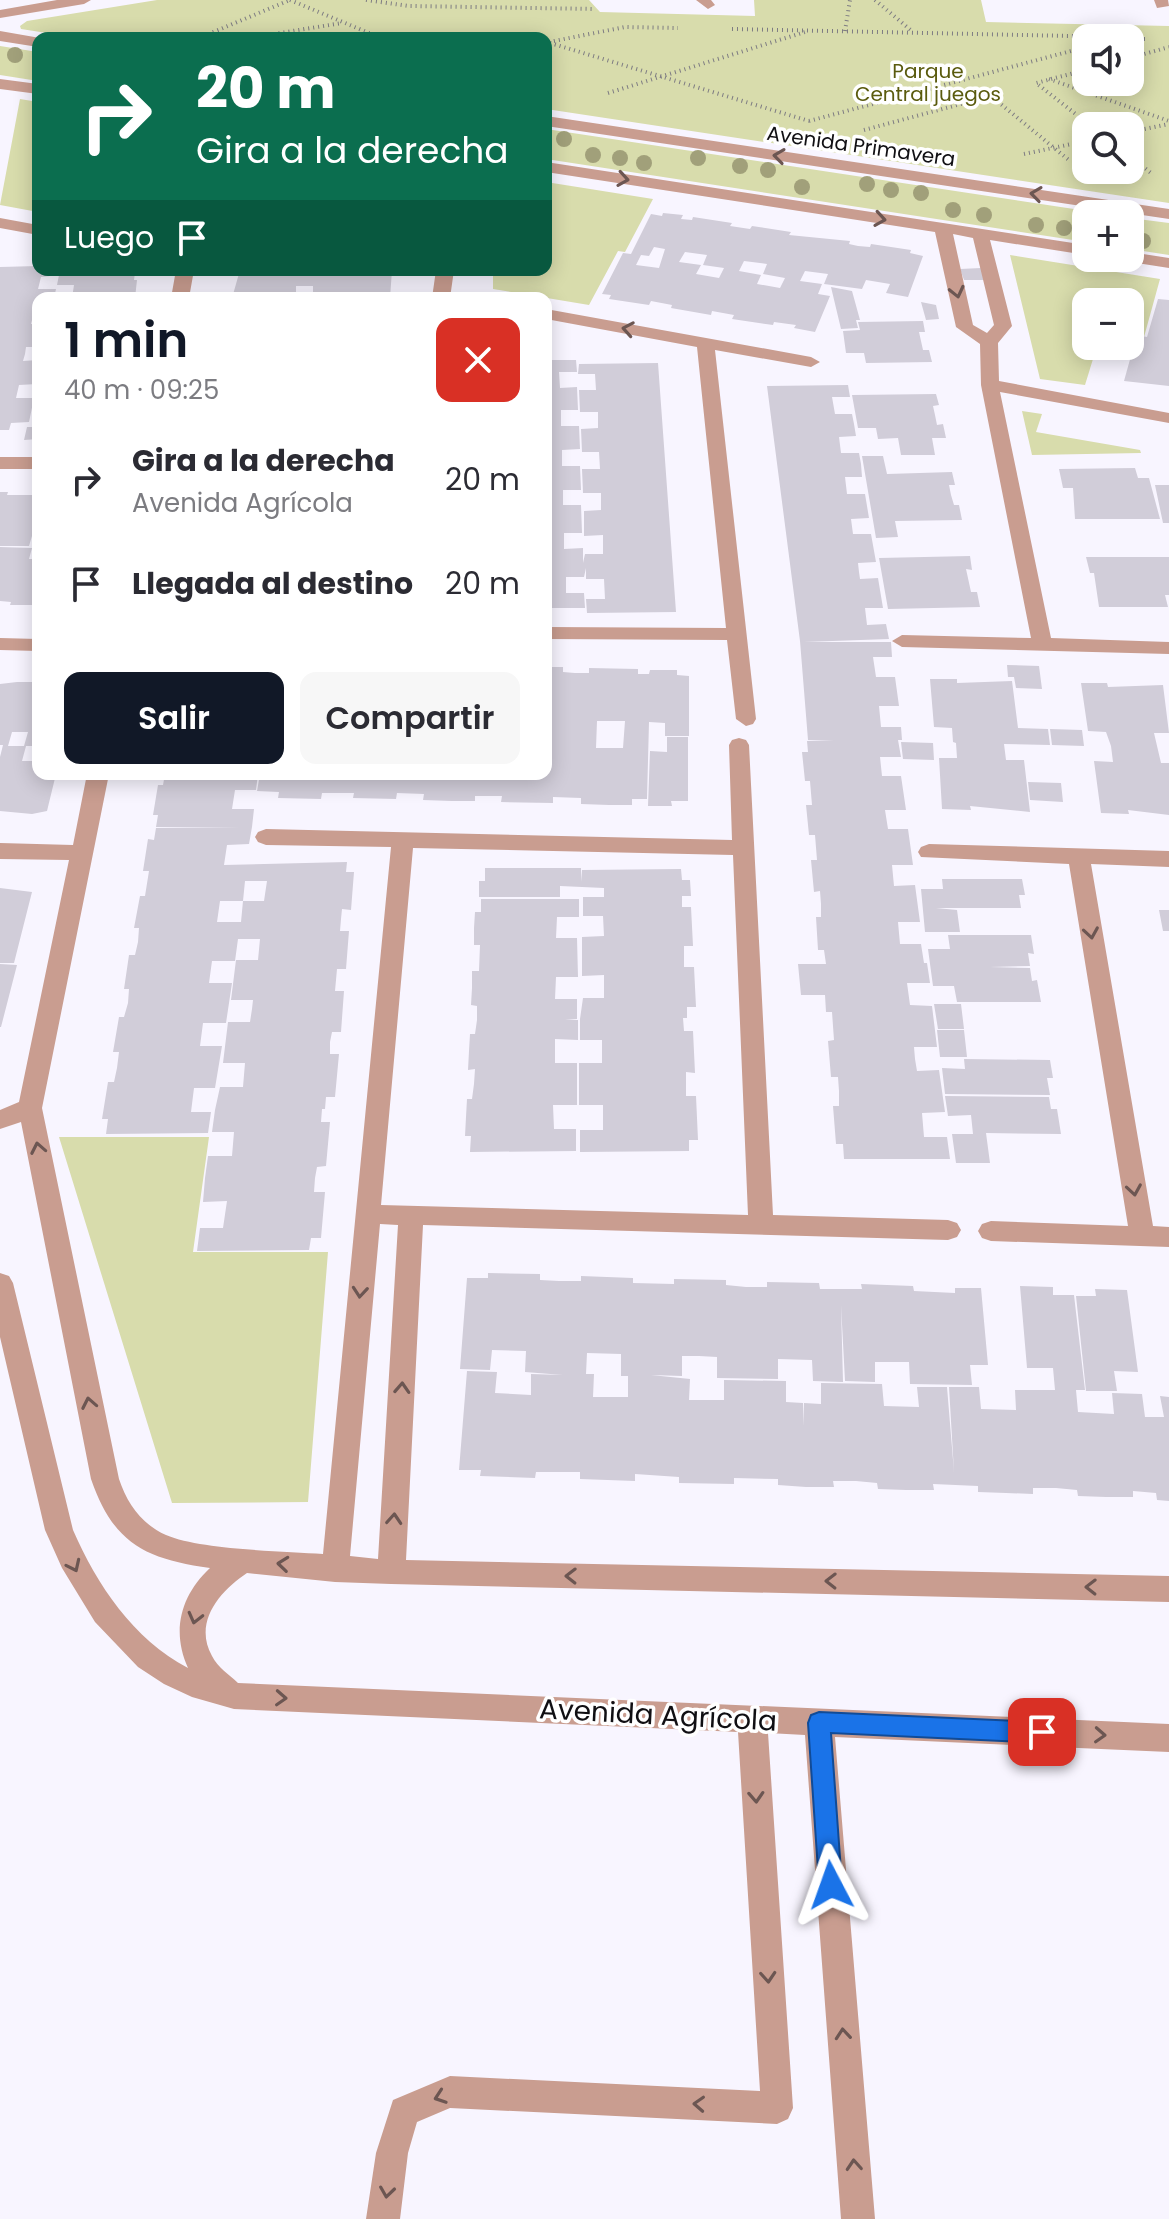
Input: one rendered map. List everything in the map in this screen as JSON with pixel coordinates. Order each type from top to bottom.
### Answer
[{"type":"street","points":[[0,14],[84,0]]},
{"type":"street","points":[[0,36],[32,41]]},
{"type":"street","points":[[2,89],[32,89]]},
{"type":"street","name":"Avenida Primavera","points":[[552,122],[1169,214]]},
{"type":"street","points":[[552,168],[1072,248]]},
{"type":"street","points":[[0,223],[32,229]]},
{"type":"street","points":[[943,229],[965,327],[989,342]]},
{"type":"street","points":[[980,234],[1003,326],[989,342],[990,385],[1042,645]]},
{"type":"street","points":[[1144,259],[1169,263]]},
{"type":"street","points":[[552,315],[811,362]]},
{"type":"street","points":[[705,343],[746,719]]},
{"type":"street","points":[[990,385],[1169,418]]},
{"type":"street","points":[[0,463],[32,463]]},
{"type":"street","points":[[552,633],[736,634]]},
{"type":"street","points":[[902,641],[1169,648]]},
{"type":"street","points":[[0,644],[32,645]]},
{"type":"street","points":[[739,745],[761,1225]]},
{"type":"street","points":[[97,780],[30,1108],[105,1479],[114,1506],[133,1528],[159,1545],[190,1553],[335,1570],[1169,1589]]},
{"type":"street","points":[[266,837],[743,848]]},
{"type":"street","points":[[335,1570],[403,840]]},
{"type":"street","points":[[0,851],[82,853]]},
{"type":"street","points":[[929,852],[1169,859]]},
{"type":"street","points":[[1079,856],[1142,1236]]},
{"type":"street","points":[[0,1120],[30,1108]]},
{"type":"street","points":[[366,1214],[948,1230]]},
{"type":"street","points":[[391,1572],[411,1215]]},
{"type":"street","points":[[991,1231],[1169,1237]]},
{"type":"street","name":"Avenida Agrícola","points":[[0,1283],[59,1530],[74,1567],[94,1602],[122,1634],[154,1663],[193,1686],[234,1696],[1169,1738]]},
{"type":"street","points":[[234,1696],[214,1684],[199,1667],[192,1646],[191,1624],[200,1600],[216,1580],[243,1560]]},
{"type":"street","points":[[383,2219],[392,2153],[404,2111],[450,2092],[777,2108],[752,1719]]},
{"type":"street","points":[[819,1723],[858,2219]]},
{"type":"path","points":[[213,32],[290,0],[366,32]]},
{"type":"path","points":[[366,0],[409,6],[595,9]]},
{"type":"path","points":[[845,31],[850,0]]},
{"type":"path","points":[[875,0],[913,32]]},
{"type":"path","points":[[287,32],[343,23]]},
{"type":"path","points":[[552,41],[625,27],[686,28]]},
{"type":"path","points":[[733,29],[1072,36]]},
{"type":"path","points":[[607,93],[810,30]]},
{"type":"path","points":[[552,43],[810,121]]},
{"type":"path","points":[[1144,54],[1169,47]]},
{"type":"path","points":[[797,125],[1072,51]]},
{"type":"path","points":[[1072,73],[1036,83],[1073,112]]},
{"type":"path","points":[[1049,79],[1169,122]]},
{"type":"path","points":[[860,131],[991,96]]},
{"type":"path","points":[[1144,128],[1169,122]]},
{"type":"green space","name":"Parque Central juegos","points":[[157,0],[589,0],[600,12],[755,16],[754,0],[981,0],[986,22],[1078,24],[1072,24],[1072,96],[1144,96],[1144,25],[1169,26],[1169,203],[552,110],[552,32],[40,32],[21,29],[20,26],[27,21]]},
{"type":"green space","points":[[0,46],[32,51],[32,80],[0,75]]},
{"type":"green space","points":[[20,99],[32,101],[32,211],[0,205]]},
{"type":"green space","points":[[552,130],[1072,209],[1072,240],[552,160]]},
{"type":"green space","points":[[552,183],[653,199],[625,252],[618,251],[589,305],[552,299],[552,292],[493,289],[493,276],[552,276]]},
{"type":"green space","points":[[1144,220],[1169,223],[1169,255],[1144,251]]},
{"type":"green space","points":[[1010,255],[1072,265],[1072,272],[1116,272],[1160,279],[1144,337],[1144,288],[1072,288],[1072,360],[1093,360],[1085,385],[1040,379]]},
{"type":"green space","points":[[1022,411],[1042,414],[1036,432],[1140,450],[1141,453],[1032,455]]},
{"type":"green space","points":[[59,1137],[209,1137],[193,1252],[328,1252],[308,1502],[172,1503]]},
{"type":"building","points":[[663,213],[683,215],[681,219],[692,220],[693,217],[732,223],[730,226],[750,229],[752,226],[791,232],[789,235],[850,241],[849,244],[858,246],[870,247],[871,244],[911,250],[910,253],[923,256],[908,297],[886,293],[890,284],[866,280],[862,289],[824,284],[828,274],[805,271],[800,281],[822,284],[818,294],[830,296],[815,332],[794,328],[796,325],[732,319],[734,315],[712,311],[711,315],[651,301],[649,305],[609,299],[611,295],[602,294],[623,253],[631,254],[651,214],[662,216]],"holes":[[[654,247],[665,249],[659,268],[636,265],[641,255],[649,256]],[[685,252],[707,255],[703,265],[724,268],[719,278],[696,274],[701,265],[679,262]],[[744,261],[767,264],[763,274],[785,278],[780,288],[757,284],[761,275],[739,271]]]},
{"type":"building","points":[[32,266],[32,276],[50,276],[41,277],[38,289],[56,289],[55,292],[32,292],[32,347],[26,347],[23,361],[32,360],[32,384],[19,385],[16,398],[32,398],[32,408],[29,422],[11,423],[9,430],[0,430],[0,267]]},
{"type":"building","points":[[981,268],[984,280],[964,280],[960,269]]},
{"type":"building","points":[[59,276],[135,276],[134,280],[137,280],[136,292],[73,292],[74,285],[57,285]]},
{"type":"building","points":[[238,276],[392,276],[390,292],[313,292],[313,286],[296,286],[296,292],[234,292]]},
{"type":"building","points":[[831,287],[852,291],[860,320],[856,320],[858,328],[841,329]]},
{"type":"building","points":[[1158,299],[1169,300],[1169,386],[1124,381],[1130,360],[1144,360],[1144,336],[1147,337]]},
{"type":"building","points":[[921,302],[936,305],[939,319],[926,320]]},
{"type":"building","points":[[923,321],[925,332],[919,332],[923,350],[929,350],[932,362],[866,363],[864,353],[846,353],[843,331],[860,330],[858,322]]},
{"type":"building","points":[[552,360],[576,360],[577,372],[559,372],[560,388],[577,387],[578,410],[561,410],[561,426],[579,426],[580,449],[562,450],[562,466],[580,466],[581,490],[563,490],[563,505],[581,505],[582,533],[564,533],[564,549],[583,548],[583,563],[585,554],[603,554],[603,535],[584,536],[584,511],[601,510],[601,493],[583,493],[582,469],[600,469],[599,452],[582,452],[581,429],[598,428],[598,412],[580,412],[579,390],[596,390],[595,374],[578,374],[579,364],[658,363],[676,612],[587,613],[586,599],[605,599],[604,579],[586,579],[586,568],[584,577],[566,577],[566,593],[584,593],[585,608],[552,608]]},
{"type":"building","points":[[848,385],[850,397],[832,397],[835,414],[852,414],[856,436],[839,437],[841,453],[859,453],[861,464],[862,477],[845,477],[847,494],[865,494],[869,518],[851,519],[853,534],[871,534],[876,562],[858,563],[860,579],[878,578],[883,608],[865,608],[867,625],[886,624],[889,639],[804,642],[891,642],[892,657],[873,657],[876,677],[895,677],[899,706],[879,706],[881,727],[901,727],[902,740],[898,740],[901,757],[880,757],[882,776],[901,776],[906,810],[885,810],[888,829],[908,829],[913,865],[892,865],[894,886],[915,885],[920,922],[898,922],[900,944],[921,944],[924,963],[927,963],[930,983],[907,983],[910,1005],[932,1006],[937,1047],[914,1047],[915,1059],[917,1071],[939,1070],[945,1112],[922,1113],[924,1137],[947,1137],[950,1159],[844,1159],[843,1144],[836,1144],[833,1106],[839,1106],[838,1077],[831,1077],[828,1041],[834,1040],[832,1012],[826,1012],[825,995],[801,995],[798,964],[826,964],[824,950],[818,950],[816,917],[821,917],[820,891],[814,892],[811,860],[817,860],[815,835],[809,835],[806,805],[812,805],[810,781],[805,781],[802,752],[808,752],[807,741],[834,740],[808,740],[800,641],[767,386]]},
{"type":"building","points":[[936,394],[939,405],[933,406],[937,425],[943,424],[946,438],[932,438],[935,455],[901,455],[898,438],[878,439],[876,428],[858,428],[852,395]]},
{"type":"building","points":[[27,427],[32,427],[32,439],[24,440]]},
{"type":"building","points":[[862,456],[883,456],[887,474],[952,472],[955,485],[949,485],[951,495],[954,505],[959,505],[962,520],[895,521],[898,537],[876,538]]},
{"type":"building","points":[[1135,468],[1138,478],[1149,478],[1160,519],[1075,519],[1073,488],[1063,488],[1059,469]]},
{"type":"building","points":[[1155,485],[1169,485],[1169,523],[1163,523]]},
{"type":"building","points":[[0,492],[32,495],[32,536],[29,546],[0,546]]},
{"type":"building","points":[[0,547],[32,548],[29,559],[32,559],[32,605],[10,605],[11,602],[0,601]]},
{"type":"building","points":[[970,556],[972,570],[966,569],[971,592],[977,592],[980,607],[888,609],[879,558]]},
{"type":"building","points":[[1086,557],[1169,557],[1169,595],[1165,595],[1168,607],[1099,607],[1094,573],[1090,573]]},
{"type":"building","points":[[1007,665],[1039,666],[1042,689],[1016,688],[1014,677],[1008,677]]},
{"type":"building","points":[[552,667],[563,667],[563,672],[575,673],[589,673],[589,668],[638,669],[638,674],[649,674],[650,670],[677,670],[677,675],[689,676],[689,736],[665,736],[665,723],[649,722],[647,799],[632,799],[632,805],[581,804],[581,798],[553,797],[553,803],[501,802],[502,796],[475,796],[475,801],[423,800],[424,794],[397,793],[396,799],[353,798],[354,793],[322,793],[321,799],[278,798],[279,792],[257,791],[259,780],[552,780]],"holes":[[[597,721],[625,721],[623,748],[596,748]]]},
{"type":"building","points":[[930,679],[957,679],[957,683],[1012,681],[1018,728],[1048,729],[1050,745],[1004,744],[1006,760],[1024,760],[1030,812],[970,806],[971,810],[942,809],[939,758],[957,758],[956,743],[953,742],[952,728],[934,727]]},
{"type":"building","points":[[32,682],[32,746],[26,746],[22,761],[32,761],[32,780],[55,780],[47,811],[32,814],[0,811],[0,757],[3,745],[0,745],[0,684]],"holes":[[[12,732],[28,732],[24,746],[8,746]]]},
{"type":"building","points":[[1081,683],[1107,683],[1108,687],[1163,685],[1169,733],[1154,733],[1161,763],[1169,763],[1169,815],[1128,810],[1129,814],[1101,813],[1094,761],[1113,762],[1111,746],[1106,732],[1088,731]]},
{"type":"building","points":[[1050,729],[1082,730],[1084,746],[1052,745]]},
{"type":"building","points":[[667,737],[688,737],[688,801],[671,801],[672,806],[648,806],[650,751],[667,752]]},
{"type":"building","points":[[901,742],[933,743],[934,760],[903,759]]},
{"type":"building","points":[[164,780],[257,780],[256,790],[235,790],[232,809],[254,809],[249,844],[227,845],[224,865],[347,862],[346,872],[354,872],[351,910],[342,909],[340,931],[349,931],[346,969],[337,969],[335,991],[344,991],[341,1032],[332,1032],[330,1042],[330,1054],[339,1054],[335,1097],[326,1097],[325,1109],[322,1109],[321,1122],[330,1122],[326,1166],[317,1167],[315,1178],[314,1192],[325,1192],[321,1238],[311,1238],[309,1250],[197,1251],[200,1228],[223,1228],[227,1201],[203,1202],[205,1178],[208,1156],[232,1156],[234,1132],[212,1132],[220,1087],[243,1087],[245,1063],[223,1063],[228,1022],[250,1022],[252,1009],[253,1000],[231,1000],[236,960],[258,960],[260,939],[238,939],[235,961],[212,961],[209,983],[232,983],[226,1023],[203,1023],[200,1046],[222,1046],[215,1088],[194,1088],[191,1112],[211,1112],[208,1133],[106,1134],[108,1119],[102,1119],[108,1082],[114,1082],[117,1068],[119,1052],[113,1052],[119,1017],[124,1017],[128,1003],[129,989],[124,989],[129,955],[135,955],[138,942],[139,928],[134,928],[140,896],[145,896],[149,871],[143,871],[148,839],[154,840],[156,828],[240,827],[156,827],[158,815],[153,815],[158,785],[163,785]],"holes":[[[245,881],[267,881],[264,901],[243,901]],[[220,901],[243,901],[241,922],[217,922]]]},
{"type":"building","points":[[1028,782],[1061,783],[1063,802],[1030,800]]},
{"type":"building","points":[[485,868],[581,868],[581,882],[582,870],[681,869],[682,880],[690,880],[691,896],[682,896],[682,907],[691,907],[693,946],[684,946],[684,967],[694,967],[696,1007],[687,1007],[687,1018],[683,1018],[684,1031],[693,1031],[695,1073],[686,1072],[686,1096],[696,1096],[698,1140],[689,1140],[689,1151],[580,1152],[580,1130],[603,1130],[603,1105],[579,1105],[579,1063],[602,1063],[602,1040],[580,1040],[580,1019],[583,998],[604,998],[604,975],[582,976],[582,937],[604,936],[603,916],[583,916],[583,897],[604,897],[604,888],[560,886],[560,897],[479,897],[479,881],[485,881]]},
{"type":"building","points":[[942,879],[1022,879],[1025,895],[1019,895],[1021,908],[936,908],[957,910],[960,932],[925,932],[921,889],[943,889]]},
{"type":"building","points":[[0,888],[32,892],[14,963],[0,963]]},
{"type":"building","points":[[481,899],[579,899],[579,917],[557,917],[556,938],[577,938],[578,977],[556,977],[555,999],[577,999],[577,1019],[565,1020],[578,1020],[578,1040],[555,1039],[555,1063],[577,1063],[577,1105],[553,1105],[554,1129],[576,1129],[576,1151],[470,1152],[471,1136],[465,1136],[467,1099],[472,1099],[475,1069],[468,1070],[469,1051],[470,1034],[475,1034],[477,1020],[477,1006],[471,1005],[472,971],[479,971],[480,945],[474,945],[474,928],[475,912],[481,912]]},
{"type":"building","points":[[1159,910],[1169,910],[1169,931],[1163,931]]},
{"type":"building","points":[[948,935],[1031,935],[1034,954],[1028,953],[1030,966],[990,967],[1030,968],[1032,981],[1037,980],[1041,1002],[957,1002],[954,986],[933,986],[928,949],[950,949]]},
{"type":"building","points":[[0,964],[17,965],[1,1027],[0,1027]]},
{"type":"building","points":[[934,1004],[961,1004],[964,1029],[938,1029]]},
{"type":"building","points":[[937,1030],[964,1030],[967,1057],[940,1057]]},
{"type":"building","points":[[964,1059],[1050,1060],[1053,1078],[1047,1078],[1050,1095],[945,1094],[942,1068],[965,1069]]},
{"type":"building","points":[[945,1096],[1049,1097],[1051,1109],[1057,1109],[1061,1134],[986,1133],[990,1163],[956,1163],[952,1134],[973,1134],[971,1115],[948,1116]]},
{"type":"building","points":[[488,1273],[540,1274],[540,1280],[559,1281],[581,1281],[581,1276],[633,1278],[633,1283],[674,1284],[674,1279],[726,1280],[726,1285],[746,1287],[767,1287],[767,1282],[819,1283],[820,1289],[862,1289],[861,1284],[913,1286],[914,1291],[955,1293],[955,1288],[981,1288],[988,1365],[970,1365],[972,1385],[910,1384],[909,1362],[875,1362],[875,1382],[845,1381],[841,1305],[843,1382],[813,1381],[812,1360],[778,1359],[778,1379],[717,1378],[717,1357],[682,1356],[682,1376],[651,1375],[690,1379],[689,1400],[724,1400],[724,1380],[786,1381],[786,1402],[803,1403],[804,1426],[804,1403],[821,1404],[821,1383],[882,1384],[884,1406],[919,1407],[917,1387],[947,1387],[954,1472],[949,1387],[979,1387],[981,1409],[1016,1410],[1015,1390],[1055,1390],[1053,1368],[1027,1368],[1020,1286],[1053,1287],[1053,1295],[1074,1295],[1085,1390],[1076,1390],[1078,1412],[1114,1414],[1112,1393],[1142,1394],[1145,1417],[1164,1417],[1160,1396],[1169,1397],[1169,1501],[1157,1500],[1156,1493],[1133,1491],[1133,1497],[1106,1497],[1078,1496],[1077,1490],[1056,1488],[1033,1488],[1033,1494],[978,1492],[978,1486],[933,1484],[934,1490],[906,1490],[878,1489],[877,1483],[856,1481],[833,1481],[834,1487],[806,1487],[778,1485],[778,1479],[734,1478],[734,1484],[679,1483],[679,1477],[635,1474],[635,1481],[580,1479],[580,1472],[536,1472],[535,1478],[480,1476],[481,1470],[459,1470],[467,1371],[497,1372],[495,1393],[531,1395],[531,1374],[563,1375],[525,1372],[526,1351],[492,1350],[490,1370],[460,1369],[467,1278],[488,1278]],"holes":[[[587,1353],[621,1354],[621,1376],[628,1376],[628,1397],[593,1397],[594,1374],[586,1374]]]},
{"type":"building","points":[[1095,1289],[1127,1290],[1138,1372],[1114,1371],[1117,1391],[1086,1391],[1076,1296],[1096,1296]]},
{"type":"route","points":[[831,1885],[819,1723],[1042,1732]]}]
